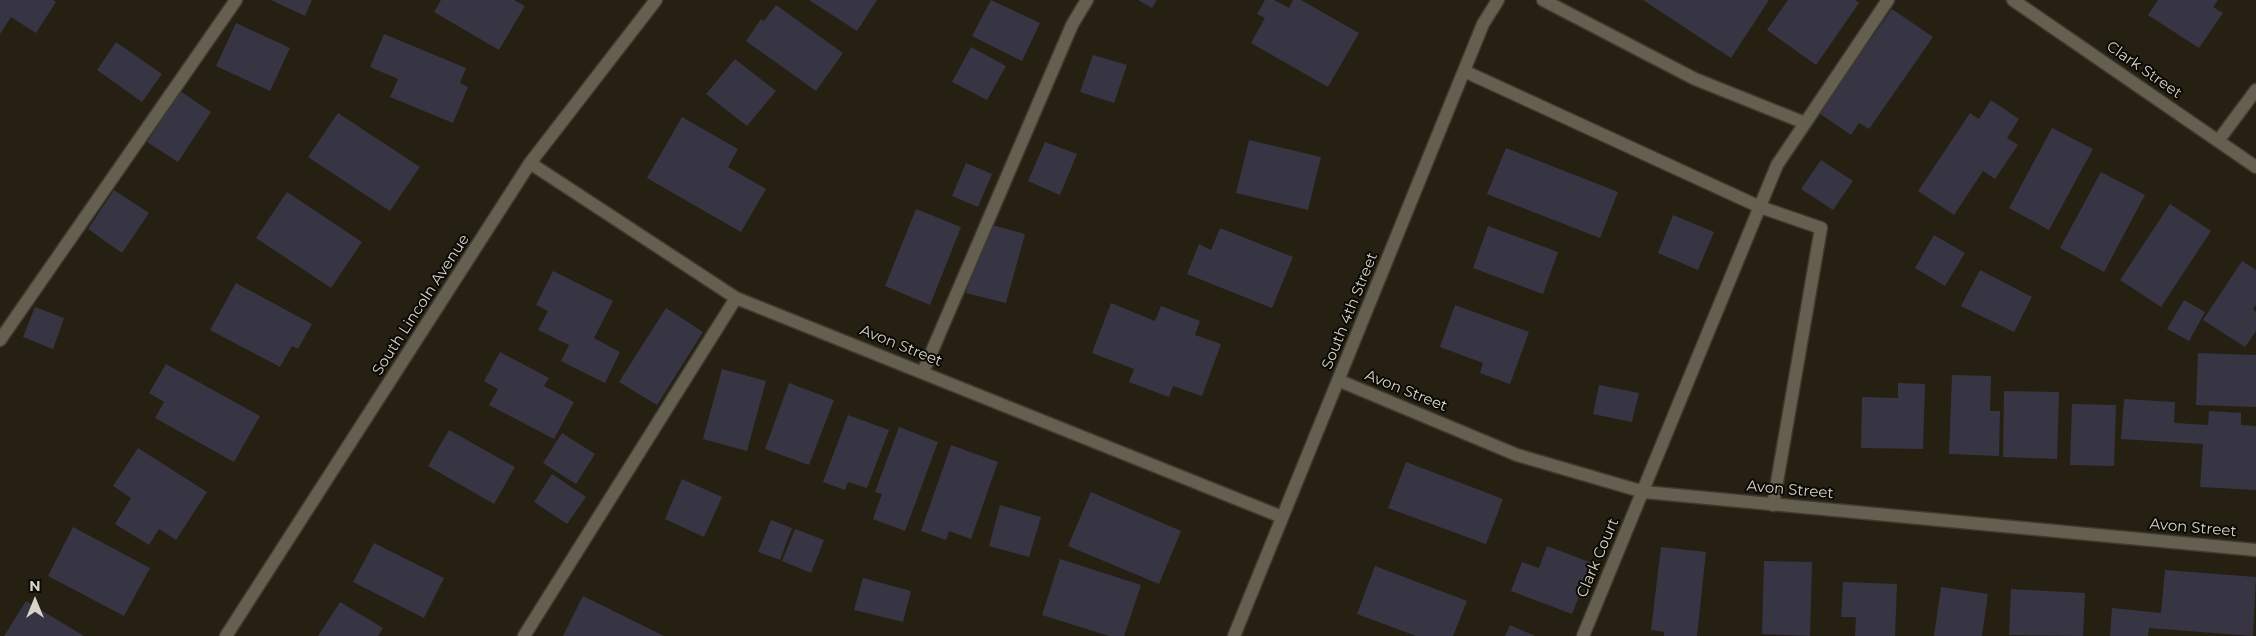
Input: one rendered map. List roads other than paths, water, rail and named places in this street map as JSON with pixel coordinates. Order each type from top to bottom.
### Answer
[{"type":"street","points":[[0,340],[236,0]]},
{"type":"street","name":"South Lincoln Avenue","points":[[226,636],[530,163],[656,0]]},
{"type":"street","points":[[923,372],[1072,25],[1087,0]]},
{"type":"street","name":"South 4th Street","points":[[1234,636],[1340,381],[1483,24],[1498,0]]},
{"type":"street","points":[[1542,0],[1695,79],[1806,123]]},
{"type":"street","name":"Clark Court","points":[[1584,636],[1777,165],[1888,0]]},
{"type":"street","name":"Clark Street","points":[[2013,0],[2256,168]]},
{"type":"street","points":[[1464,71],[1760,207],[1821,228],[1773,504]]},
{"type":"street","points":[[2218,141],[2256,90]]},
{"type":"street","name":"Avon Street","points":[[530,163],[736,298],[1282,517]]},
{"type":"street","points":[[524,636],[736,298]]},
{"type":"street","name":"Avon Street","points":[[1340,381],[1517,455],[1644,492],[2256,550]]}]
